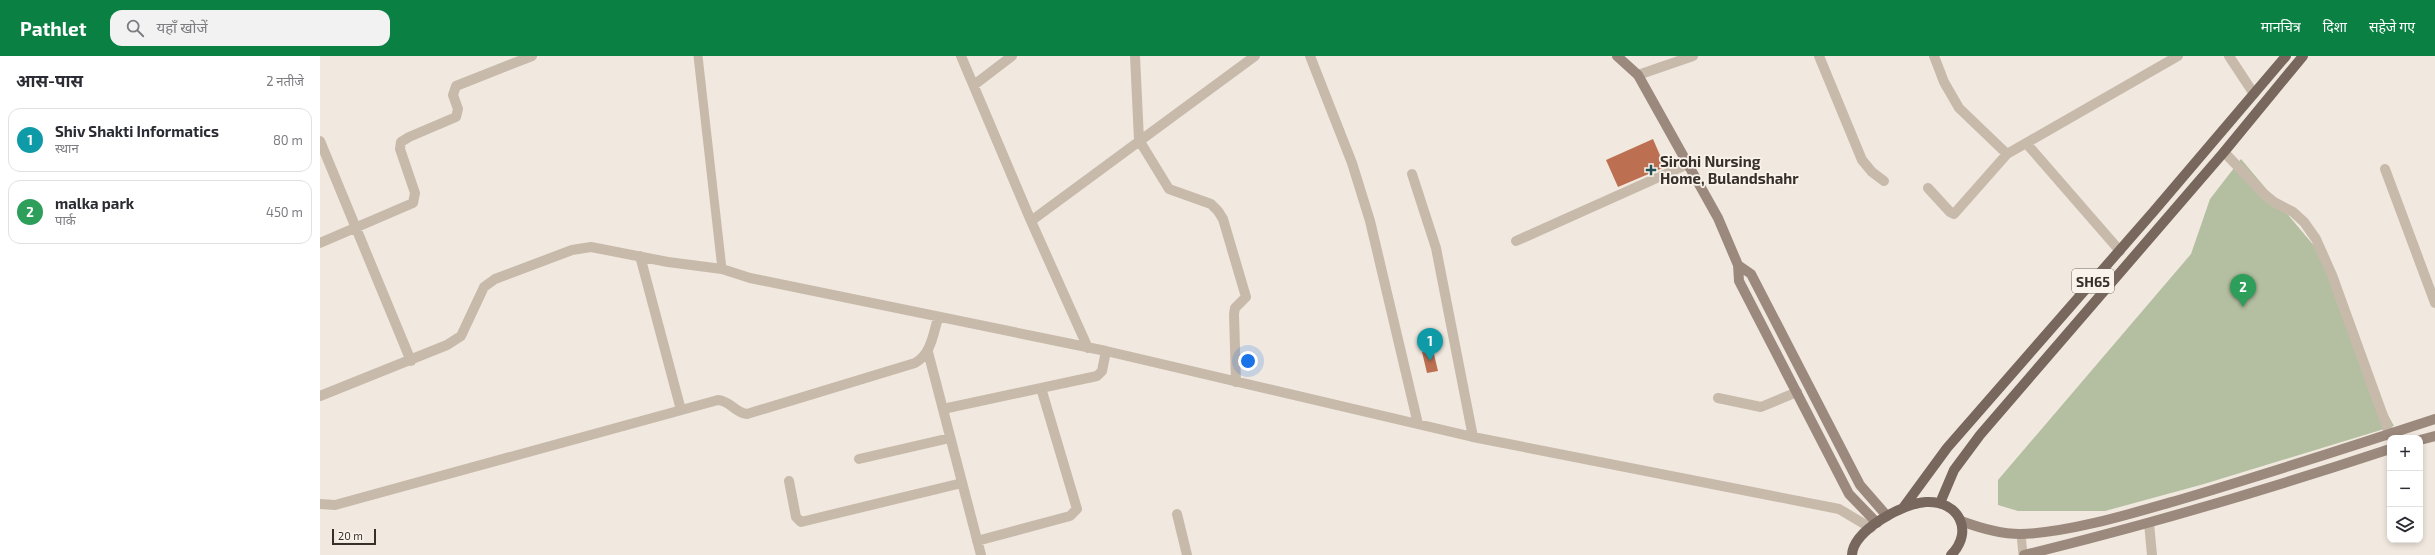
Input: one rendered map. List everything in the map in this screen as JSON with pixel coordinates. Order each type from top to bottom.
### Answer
[{"type":"main road","name":"SH65","points":[[1903,508],[1947,448],[2120,251],[2286,56]]},
{"type":"main road","name":"SH65","points":[[1849,554],[1861,536],[1887,516],[1903,508],[1925,502],[1940,503],[1954,470],[1980,435],[2224,152],[2303,56]]},
{"type":"main road","points":[[1940,503],[1950,509],[1962,521],[1964,531],[1962,540],[1951,555]]},
{"type":"street","points":[[320,243],[413,203],[415,193],[400,149],[401,142],[409,137],[456,117],[458,109],[452,95],[456,86],[532,56]]},
{"type":"street","points":[[961,56],[1031,221],[1088,348]]},
{"type":"street","points":[[974,85],[1012,56]]},
{"type":"street","points":[[1135,56],[1139,140],[1169,189],[1211,204],[1223,219],[1246,297],[1235,308],[1234,314],[1236,382]]},
{"type":"street","points":[[1031,221],[1255,56]]},
{"type":"street","points":[[1310,56],[1352,163],[1370,221],[1418,424]]},
{"type":"street","points":[[1617,56],[1638,75],[1718,218],[1738,265],[1739,281],[1849,494],[1874,525]]},
{"type":"street","points":[[1638,75],[1693,56]]},
{"type":"street","points":[[1819,56],[1862,160],[1872,172],[1884,181]]},
{"type":"street","points":[[1934,56],[1944,82],[1959,108],[2007,154]]},
{"type":"street","points":[[1928,188],[1950,212],[1954,214],[2007,154],[2178,56]]},
{"type":"street","points":[[2229,56],[2254,94]]},
{"type":"street","points":[[320,141],[411,361]]},
{"type":"street","points":[[2026,143],[2120,251]]},
{"type":"street","points":[[2224,152],[2264,194],[2274,202],[2293,212],[2304,222],[2316,239],[2332,275],[2390,435]]},
{"type":"street","points":[[1516,241],[1688,164]]},
{"type":"street","points":[[2385,169],[2435,303]]},
{"type":"street","points":[[1412,174],[1436,248],[1472,437]]},
{"type":"street","points":[[320,396],[411,361],[447,345],[461,336],[484,287],[502,275],[572,250],[591,246],[640,256],[722,269],[750,278],[938,318],[1106,351],[1472,437],[1839,509],[1874,525]]},
{"type":"street","points":[[640,256],[681,410]]},
{"type":"street","points":[[1738,265],[1751,274],[1860,485],[1887,516]]},
{"type":"street","points":[[320,504],[335,505],[681,410],[724,400],[741,414],[747,414],[915,363],[923,358],[928,352],[938,318]]},
{"type":"street","points":[[943,409],[1097,376],[1102,371],[1106,351]]},
{"type":"street","points":[[928,352],[981,555]]},
{"type":"street","points":[[978,541],[1070,516],[1077,509],[1041,388]]},
{"type":"street","points":[[1718,398],[1761,407],[1797,392]]},
{"type":"street","points":[[2393,435],[2435,419]]},
{"type":"street","points":[[2423,439],[2435,436]]},
{"type":"street","points":[[1962,521],[1985,530],[2021,534],[2067,528],[2145,510],[2387,437]]},
{"type":"street","points":[[859,458],[950,438]]},
{"type":"street","points":[[2024,555],[2149,524],[2299,479],[2387,450]]},
{"type":"street","points":[[789,481],[796,517],[800,522],[962,483]]},
{"type":"street","points":[[1177,514],[1187,555]]},
{"type":"street","points":[[2149,524],[2152,555]]},
{"type":"lane","points":[[698,56],[722,269]]},
{"type":"lane","points":[[2021,534],[2024,555]]},
{"type":"green space","points":[[2241,159],[2321,254],[2364,371],[2394,426],[2204,484],[2105,511],[2018,511],[1998,505],[1998,480],[2191,254],[2210,199]]},
{"type":"building","points":[[1653,139],[1665,167],[1618,187],[1606,160]]},
{"type":"building","points":[[1433,350],[1438,371],[1427,373],[1422,352]]},
{"type":"place","name":"Sirohi Nursing Home, Bulandshahr","points":[[1651,170]]},
{"type":"place","name":"malka park","points":[[2243,307]]},
{"type":"place","name":"Shiv Shakti Informatics","points":[[1430,361]]}]
